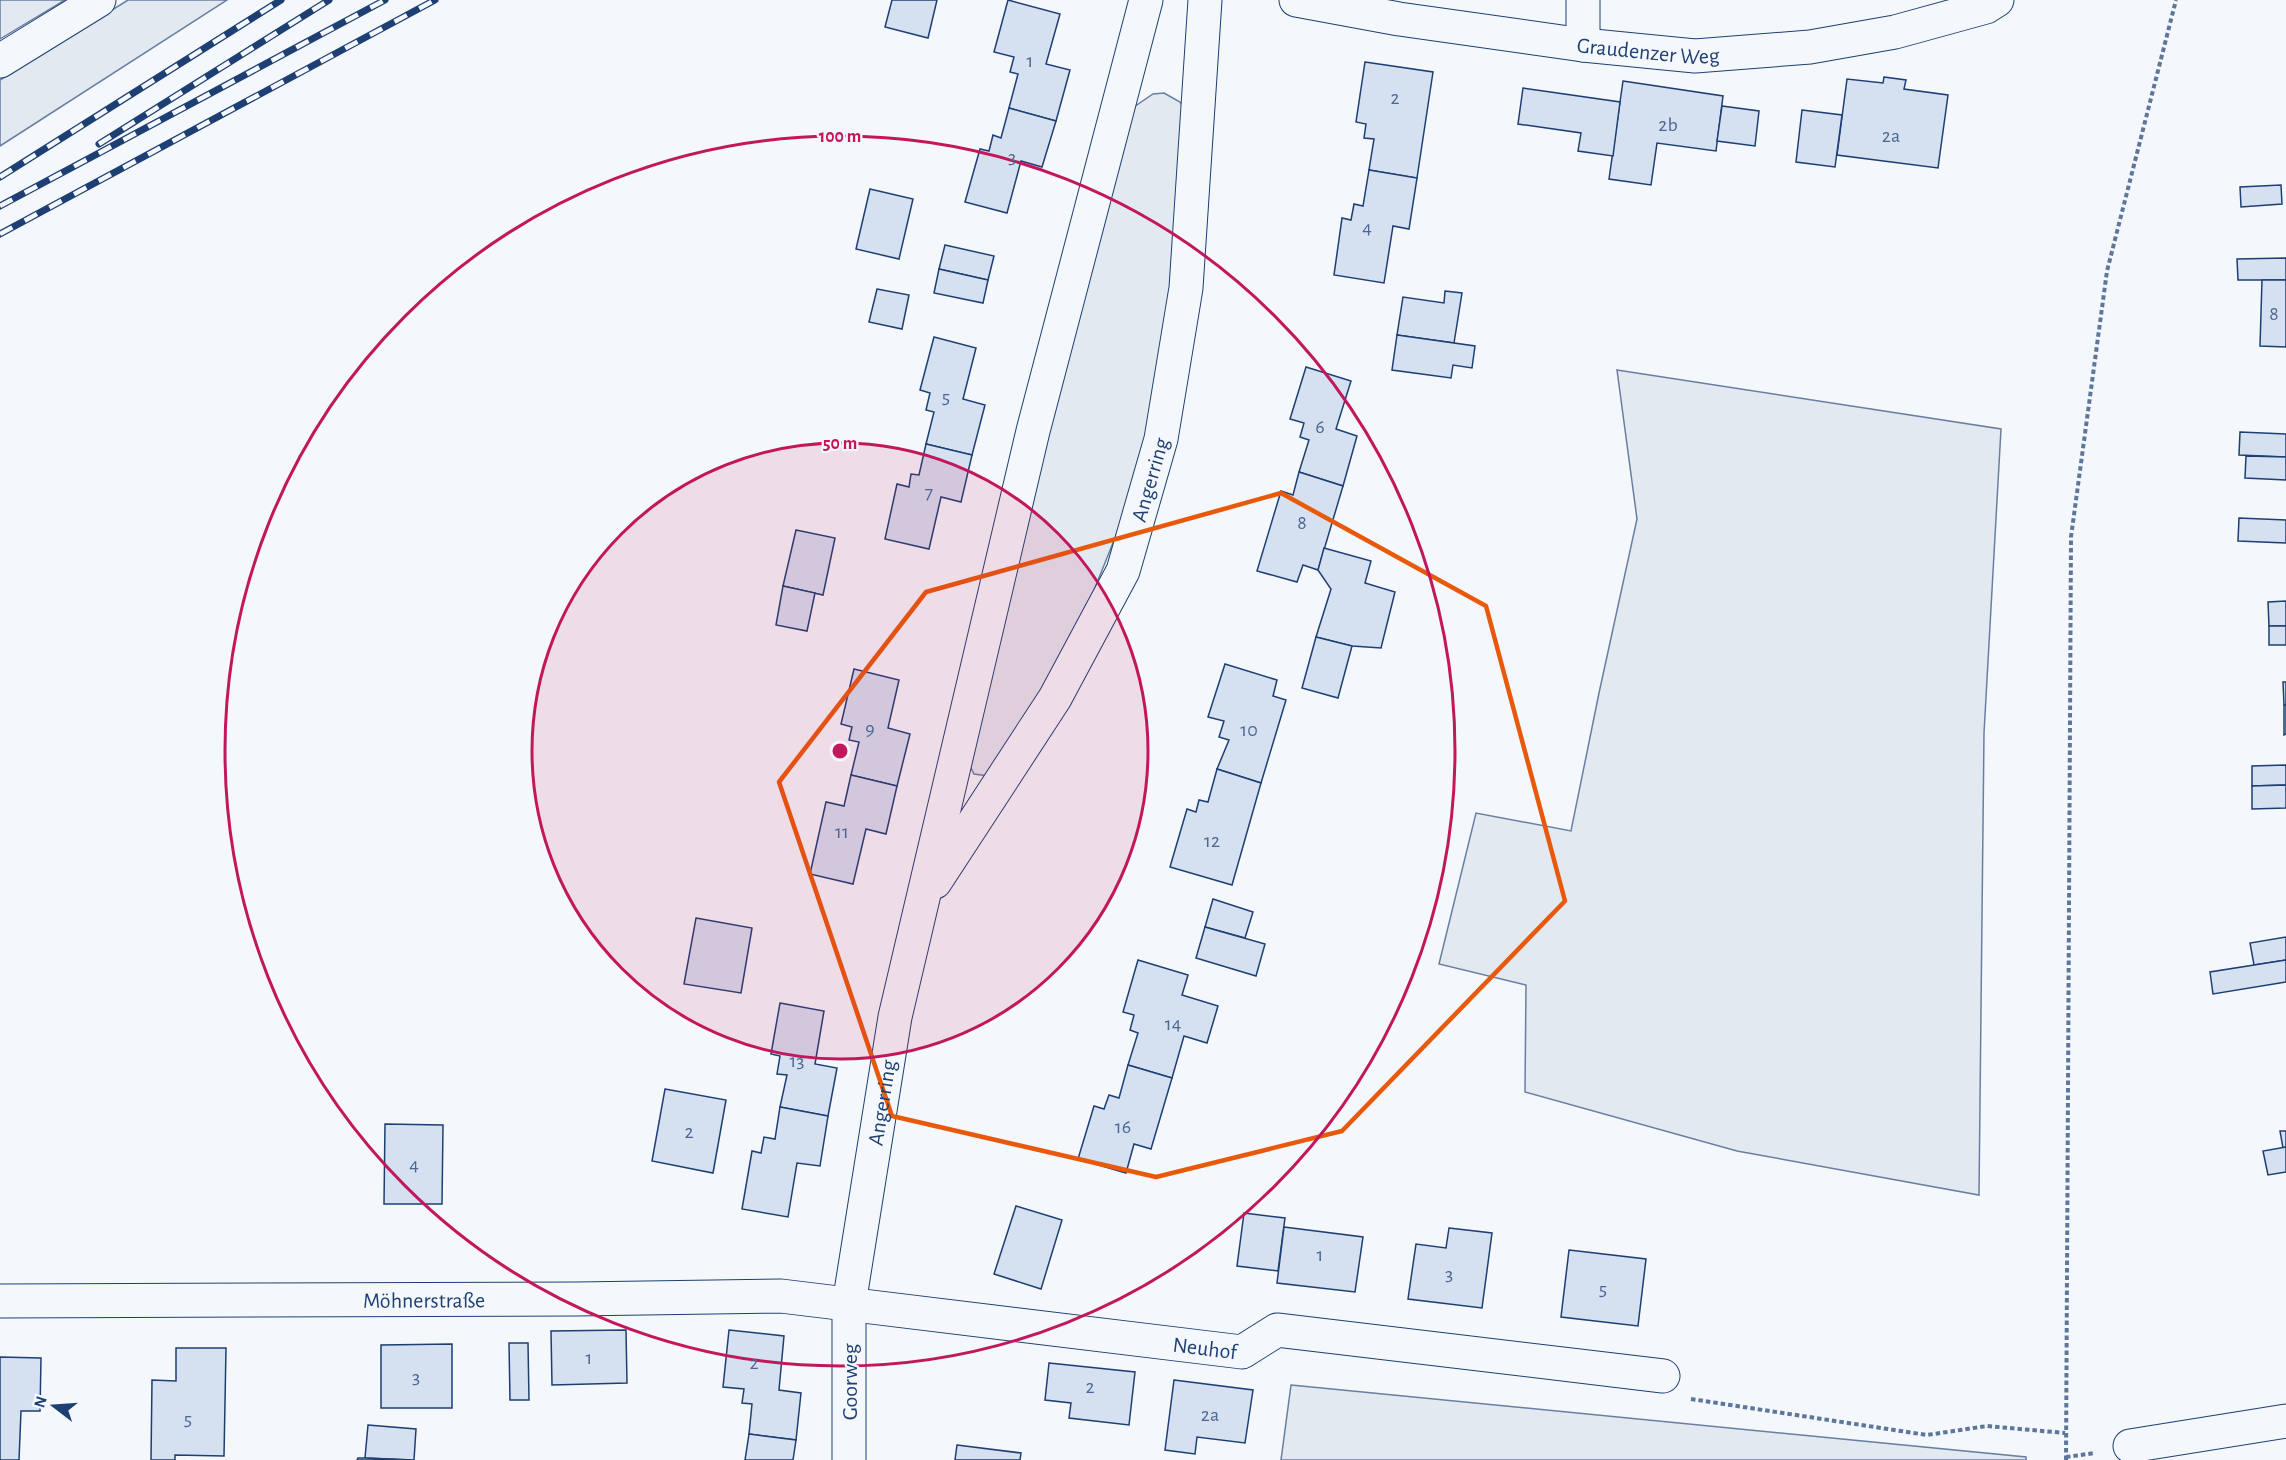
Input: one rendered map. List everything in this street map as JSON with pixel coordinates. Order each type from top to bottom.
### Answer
[{"type":"street","points":[[0,61],[99,0]]},
{"type":"street","name":"Angerring","points":[[849,1304],[895,1017],[1033,431],[1146,0]]},
{"type":"street","name":"Angerring","points":[[921,904],[1055,698],[1123,571],[1161,439],[1186,288],[1205,0]]},
{"type":"street","name":"Graudenzer Weg","points":[[1296,0],[1399,19],[1583,45],[1695,56],[1810,47],[1895,32],[1986,7],[1997,0]]},
{"type":"street","points":[[1583,0],[1583,45]]},
{"type":"street","name":"Möhnerstraße","points":[[0,1301],[781,1296],[849,1304]]},
{"type":"street","name":"Neuhof","points":[[849,1304],[1242,1352],[1277,1330],[1663,1376]]},
{"type":"street","name":"Goorweg","points":[[849,1304],[849,1460]]},
{"type":"street","points":[[2130,1446],[2286,1421]]},
{"type":"path","points":[[2066,1460],[2071,537],[2107,271],[2176,0]]},
{"type":"path","points":[[1663,1376],[1691,1399],[1927,1435],[1987,1426],[2065,1433]]},
{"type":"highlighted area","points":[[1281,493],[1486,606],[1565,901],[1342,1131],[1156,1177],[892,1116],[779,782],[926,592]]},
{"type":"shaded area","points":[[0,0],[65,0],[0,39]]},
{"type":"shaded area","points":[[128,0],[227,0],[0,146],[0,80]]},
{"type":"shaded area","points":[[1164,93],[1180,102],[1185,111],[1177,256],[1145,438],[1121,523],[1082,620],[996,769],[989,776],[974,774],[970,766],[1059,372],[1134,107],[1153,94]]},
{"type":"shaded area","points":[[1617,370],[2001,429],[1984,733],[1979,1195],[1737,1151],[1525,1092],[1526,985],[1439,964],[1476,813],[1571,831],[1637,519]]},
{"type":"shaded area","points":[[1291,1385],[2026,1457],[2026,1460],[1281,1460]]},
{"type":"building","points":[[892,0],[937,0],[928,38],[885,27]]},
{"type":"building","points":[[1008,0],[1060,14],[1046,64],[1070,70],[1056,121],[1009,108],[1018,74],[1010,72],[1014,57],[994,52]]},
{"type":"building","points":[[1365,62],[1433,72],[1417,178],[1369,170],[1374,139],[1364,138],[1366,124],[1356,122]]},
{"type":"building","points":[[1884,77],[1906,80],[1904,89],[1948,95],[1938,168],[1837,155],[1847,79],[1883,83]]},
{"type":"building","points":[[1623,81],[1723,96],[1716,151],[1657,143],[1651,185],[1609,179]]},
{"type":"building","points":[[1523,88],[1620,102],[1613,156],[1578,151],[1581,133],[1518,124]]},
{"type":"building","points":[[1722,106],[1759,111],[1755,146],[1717,141]]},
{"type":"building","points":[[1009,108],[1056,121],[1042,167],[1021,161],[1007,213],[965,202],[980,149],[989,151],[993,135],[1001,138]]},
{"type":"building","points":[[1802,110],[1842,115],[1835,167],[1796,162]]},
{"type":"building","points":[[1369,170],[1417,178],[1409,229],[1393,226],[1384,283],[1334,275],[1342,218],[1351,220],[1354,204],[1363,206]]},
{"type":"building","points":[[2281,185],[2282,204],[2241,207],[2240,187]]},
{"type":"building","points":[[870,189],[913,199],[899,259],[856,249]]},
{"type":"building","points":[[945,245],[994,256],[988,280],[939,269]]},
{"type":"building","points":[[2286,258],[2286,280],[2238,280],[2237,259]]},
{"type":"building","points":[[939,269],[988,280],[983,303],[934,293]]},
{"type":"building","points":[[2262,280],[2286,280],[2286,347],[2260,346]]},
{"type":"building","points":[[877,289],[909,295],[902,329],[869,322]]},
{"type":"building","points":[[1445,291],[1462,293],[1454,343],[1397,335],[1403,297],[1444,303]]},
{"type":"building","points":[[1397,335],[1475,346],[1472,368],[1453,365],[1451,378],[1392,370]]},
{"type":"building","points":[[934,337],[976,348],[963,399],[985,405],[972,455],[926,444],[934,412],[926,410],[930,393],[920,390]]},
{"type":"building","points":[[1306,367],[1351,381],[1336,429],[1357,436],[1343,486],[1299,472],[1309,440],[1300,437],[1304,423],[1290,419]]},
{"type":"building","points":[[2240,432],[2286,434],[2286,457],[2239,455]]},
{"type":"building","points":[[926,444],[972,455],[961,502],[941,497],[929,549],[885,539],[897,484],[909,487],[911,474],[919,475]]},
{"type":"building","points":[[2246,456],[2286,457],[2286,480],[2245,478]]},
{"type":"building","points":[[1299,472],[1343,486],[1318,570],[1303,565],[1297,582],[1257,571],[1281,491],[1293,495]]},
{"type":"building","points":[[2239,518],[2286,520],[2286,543],[2238,541]]},
{"type":"building","points":[[796,530],[835,538],[823,595],[783,586]]},
{"type":"building","points":[[1324,548],[1371,561],[1365,583],[1395,592],[1381,648],[1352,646],[1316,637],[1331,589],[1318,570]]},
{"type":"building","points":[[783,586],[815,593],[807,631],[776,625]]},
{"type":"building","points":[[2286,601],[2286,626],[2269,626],[2268,602]]},
{"type":"building","points":[[2269,626],[2286,626],[2286,645],[2269,645]]},
{"type":"building","points":[[1316,637],[1352,646],[1338,698],[1302,688]]},
{"type":"building","points":[[1225,664],[1277,680],[1273,696],[1286,700],[1261,783],[1217,769],[1229,740],[1219,737],[1224,721],[1208,717]]},
{"type":"building","points":[[854,669],[899,680],[888,728],[910,734],[897,786],[851,775],[859,742],[849,740],[852,727],[841,724]]},
{"type":"building","points":[[2283,682],[2286,682],[2286,705],[2284,705]]},
{"type":"building","points":[[2284,705],[2286,705],[2286,734],[2284,735]]},
{"type":"building","points":[[2286,765],[2286,785],[2252,786],[2252,766]]},
{"type":"building","points":[[1217,769],[1261,783],[1232,885],[1170,867],[1187,809],[1196,812],[1199,800],[1208,802]]},
{"type":"building","points":[[851,775],[897,786],[886,834],[866,829],[853,884],[810,874],[826,802],[844,806]]},
{"type":"building","points":[[2286,785],[2286,808],[2252,809],[2252,786]]},
{"type":"building","points":[[1213,899],[1253,912],[1245,938],[1205,927]]},
{"type":"building","points":[[696,918],[752,928],[741,993],[684,984]]},
{"type":"building","points":[[1205,927],[1265,944],[1256,976],[1196,958]]},
{"type":"building","points":[[2286,937],[2286,960],[2254,965],[2250,943]]},
{"type":"building","points":[[1138,960],[1188,975],[1182,995],[1218,1006],[1207,1043],[1184,1036],[1172,1078],[1128,1065],[1138,1033],[1130,1030],[1134,1015],[1123,1012]]},
{"type":"building","points":[[2286,960],[2286,982],[2213,994],[2210,972]]},
{"type":"building","points":[[780,1003],[824,1011],[815,1064],[837,1068],[828,1116],[780,1107],[787,1075],[777,1074],[780,1056],[771,1054]]},
{"type":"building","points":[[1128,1065],[1172,1078],[1151,1149],[1134,1144],[1126,1173],[1078,1159],[1094,1106],[1104,1109],[1109,1095],[1119,1098]]},
{"type":"building","points":[[665,1089],[726,1100],[713,1173],[652,1161]]},
{"type":"building","points":[[780,1107],[828,1116],[820,1166],[797,1163],[788,1217],[742,1209],[752,1151],[761,1153],[764,1137],[775,1139]]},
{"type":"building","points":[[385,1124],[443,1125],[442,1204],[384,1204]]},
{"type":"building","points":[[2280,1131],[2286,1131],[2286,1147],[2283,1148]]},
{"type":"building","points":[[2286,1147],[2286,1172],[2268,1175],[2263,1151]]},
{"type":"building","points":[[1016,1206],[1062,1220],[1041,1289],[994,1274]]},
{"type":"building","points":[[1244,1213],[1285,1218],[1278,1271],[1237,1266]]},
{"type":"building","points":[[1284,1227],[1363,1237],[1355,1292],[1277,1283]]},
{"type":"building","points":[[1449,1228],[1492,1233],[1482,1308],[1408,1299],[1416,1244],[1446,1248]]},
{"type":"building","points":[[1569,1250],[1646,1259],[1638,1326],[1561,1317]]},
{"type":"building","points":[[626,1330],[627,1383],[552,1385],[551,1331]]},
{"type":"building","points":[[729,1330],[784,1336],[779,1390],[801,1393],[796,1440],[749,1434],[752,1404],[742,1403],[744,1389],[723,1387]]},
{"type":"building","points":[[509,1343],[528,1343],[529,1400],[510,1400]]},
{"type":"building","points":[[452,1344],[452,1408],[381,1408],[381,1345]]},
{"type":"building","points":[[176,1348],[226,1348],[224,1456],[175,1455],[175,1460],[151,1460],[152,1380],[176,1381]]},
{"type":"building","points":[[0,1357],[41,1358],[40,1411],[21,1411],[19,1460],[0,1460]]},
{"type":"building","points":[[1049,1363],[1135,1372],[1129,1425],[1069,1418],[1071,1403],[1045,1400]]},
{"type":"building","points":[[1174,1380],[1253,1390],[1245,1443],[1197,1437],[1195,1454],[1165,1450]]},
{"type":"building","points":[[368,1425],[416,1429],[414,1460],[365,1458]]},
{"type":"building","points":[[749,1434],[796,1440],[793,1460],[745,1460]]},
{"type":"building","points":[[957,1445],[1021,1453],[1020,1460],[955,1460]]},
{"type":"building","points":[[365,1458],[410,1460],[357,1460]]},
{"type":"railway","points":[[0,177],[281,0]]},
{"type":"railway","points":[[99,144],[329,0]]},
{"type":"railway","points":[[0,206],[385,0]]},
{"type":"railway","points":[[0,234],[435,0]]}]
